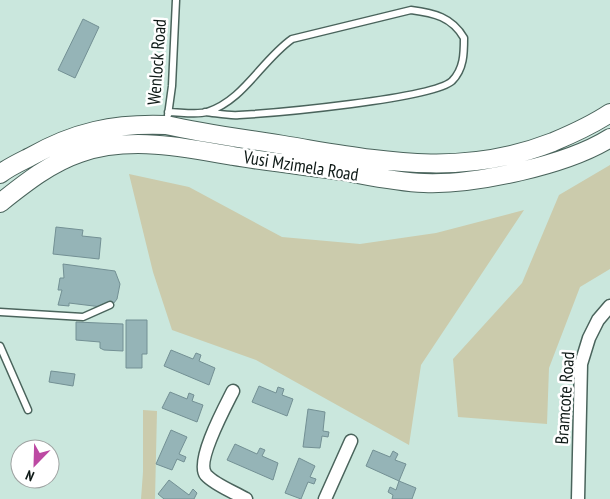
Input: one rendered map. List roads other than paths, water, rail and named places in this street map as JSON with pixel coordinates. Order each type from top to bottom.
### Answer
[{"type":"main road","name":"Vusi Mzimela Road","points":[[0,174],[57,142],[85,132],[167,119],[381,161],[429,164],[472,163],[528,151],[570,135],[610,113]]},
{"type":"main road","name":"Vusi Mzimela Road","points":[[0,203],[36,174],[80,152],[126,145],[185,147],[386,180],[426,183],[493,176],[560,161],[597,146],[610,138]]},
{"type":"street","name":"Bramcote Road","points":[[578,499],[581,364],[589,338],[598,320],[610,306]]},
{"type":"street","points":[[232,390],[207,447],[202,468],[205,474],[212,480],[246,499]]},
{"type":"street","points":[[326,499],[351,441]]},
{"type":"lane","name":"Wenlock Road","points":[[167,119],[172,86],[176,0]]},
{"type":"lane","points":[[167,119],[205,112],[225,104],[251,81],[276,51],[292,40],[411,10],[429,12],[448,19],[464,38],[462,64],[457,75],[451,82],[436,88],[372,101],[237,115],[205,112]]},
{"type":"lane","points":[[0,312],[83,317],[110,305]]},
{"type":"lane","points":[[0,346],[28,410]]}]
